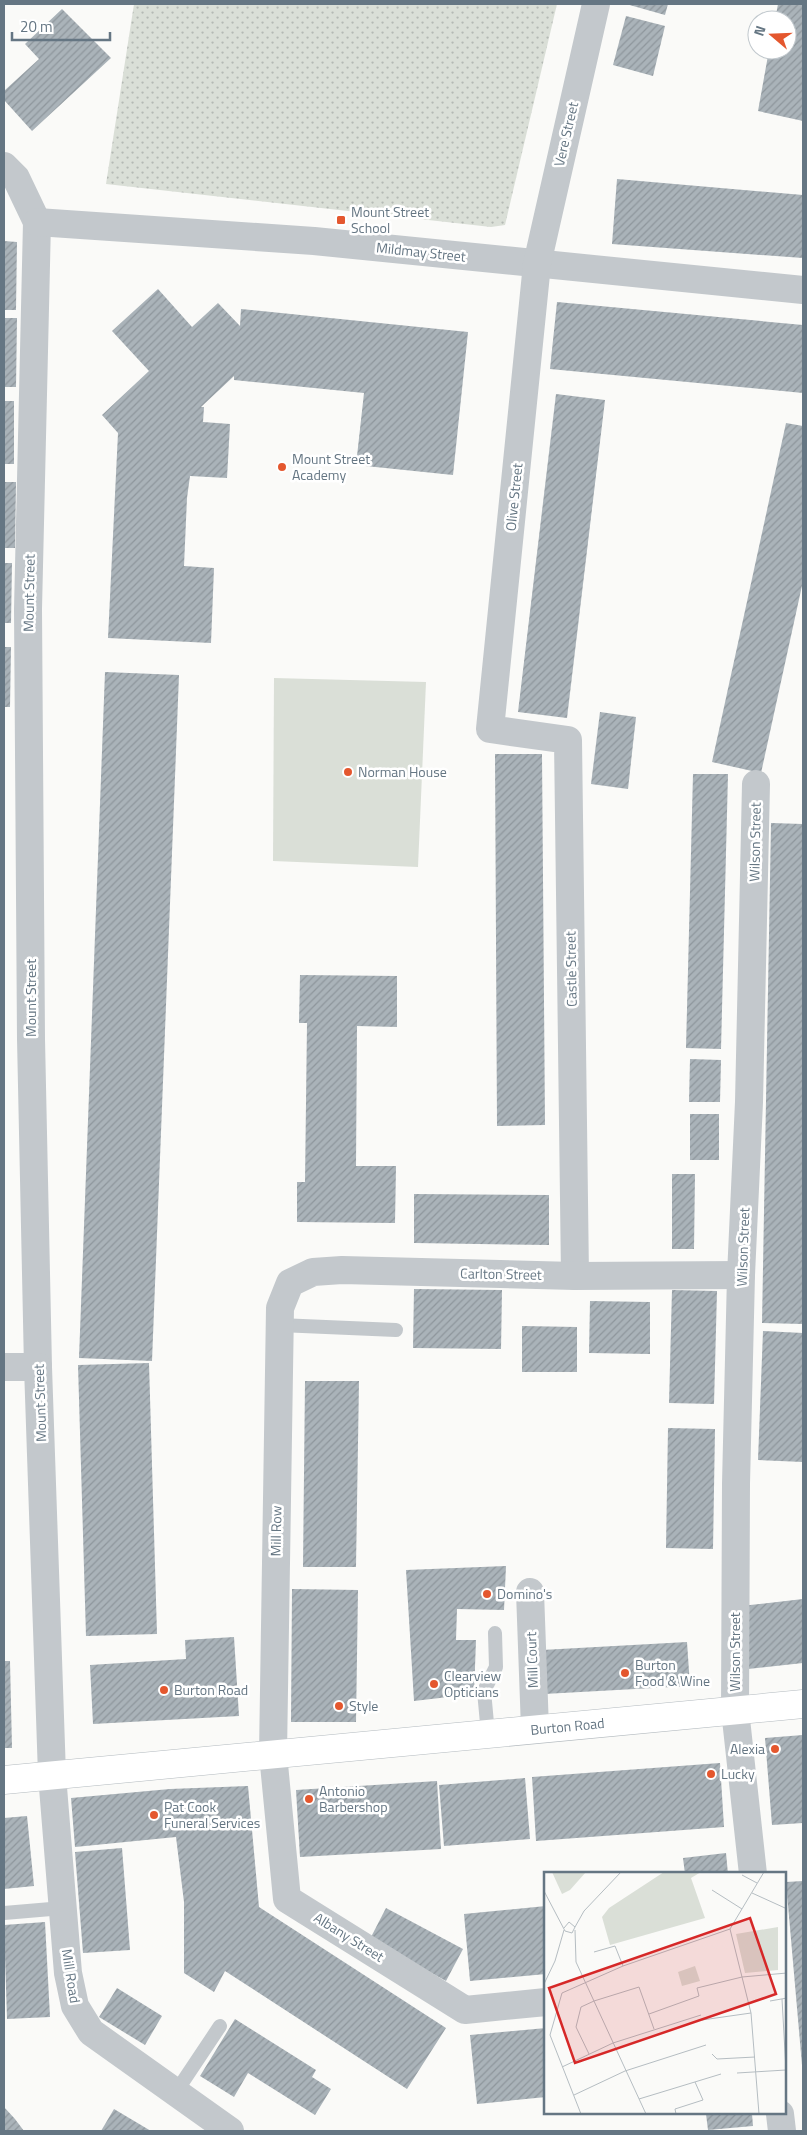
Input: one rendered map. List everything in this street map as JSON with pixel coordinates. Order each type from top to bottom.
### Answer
[{"type":"street","name":"Vere Street","points":[[537,264],[596,4]]},
{"type":"street","points":[[4,166],[16,178],[37,222]]},
{"type":"street","name":"Mildmay Street","points":[[37,222],[314,241],[803,290]]},
{"type":"street","name":"Mount Street","points":[[37,222],[28,609],[31,1039],[38,1367],[52,1775]]},
{"type":"street","name":"Olive Street","points":[[490,729],[537,264]]},
{"type":"street","name":"Castle Street","points":[[490,729],[568,740],[575,1276]]},
{"type":"street","name":"Wilson Street","points":[[753,1872],[735,1710],[736,1484],[741,1275],[749,1102],[756,784]]},
{"type":"street","name":"Carlton Street","points":[[280,1317],[290,1283],[313,1272],[342,1270],[575,1276],[741,1275]]},
{"type":"street","name":"Mill Row","points":[[273,1754],[280,1317]]},
{"type":"street","points":[[4,1367],[38,1367]]},
{"type":"street","name":"Mill Court","points":[[530,1592],[535,1729]]},
{"type":"street","name":"Burton Road","points":[[4,1780],[803,1704]]},
{"type":"street","name":"Albany Street","points":[[273,1754],[287,1899],[465,2010],[544,2002]]},
{"type":"street","name":"Mill Road","points":[[52,1775],[68,1973],[75,2006],[91,2032],[230,2131]]},
{"type":"street","points":[[780,2115],[782,2131]]},
{"type":"lane","points":[[280,1317],[396,1330]]},
{"type":"lane","points":[[488,1734],[484,1691],[496,1667],[495,1633]]},
{"type":"lane","points":[[4,1913],[63,1908]]},
{"type":"lane","points":[[176,2092],[220,2026]]},
{"type":"shaded area","points":[[134,4],[557,4],[505,225],[491,227],[106,184]]},
{"type":"shaded area","name":"Norman House","points":[[274,678],[426,682],[418,867],[273,861]]},
{"type":"building","points":[[626,4],[668,4],[665,15]]},
{"type":"building","points":[[778,4],[803,4],[803,121],[758,111],[767,60],[797,60],[797,10],[777,10]]},
{"type":"building","points":[[62,9],[111,58],[32,131],[4,100],[4,91],[39,59],[25,44]]},
{"type":"building","points":[[626,16],[665,26],[653,76],[613,65]]},
{"type":"building","points":[[617,179],[803,195],[803,258],[612,244]]},
{"type":"building","points":[[4,241],[17,242],[16,310],[4,310]]},
{"type":"building","points":[[158,289],[192,327],[218,303],[240,326],[241,309],[468,332],[453,475],[356,465],[364,393],[234,380],[234,376],[201,407],[204,407],[203,422],[230,424],[227,478],[190,476],[187,498],[184,566],[214,568],[211,643],[108,638],[118,433],[102,415],[149,371],[112,331]]},
{"type":"building","points":[[557,302],[803,325],[803,393],[550,369]]},
{"type":"building","points":[[4,318],[17,318],[16,387],[4,387]]},
{"type":"building","points":[[556,394],[605,400],[567,718],[518,712]]},
{"type":"building","points":[[4,401],[14,401],[14,464],[4,464]]},
{"type":"building","points":[[786,423],[803,426],[803,581],[761,773],[712,762]]},
{"type":"building","points":[[4,482],[16,482],[15,548],[4,548]]},
{"type":"building","points":[[4,563],[12,563],[11,623],[4,623]]},
{"type":"building","points":[[4,647],[11,647],[10,707],[4,707]]},
{"type":"building","points":[[105,672],[179,675],[152,1361],[79,1358]]},
{"type":"building","points":[[600,712],[636,717],[628,789],[591,784]]},
{"type":"building","points":[[495,754],[542,754],[545,1125],[497,1126]]},
{"type":"building","points":[[693,774],[728,774],[721,1049],[686,1048]]},
{"type":"building","points":[[771,823],[803,824],[803,1324],[762,1323]]},
{"type":"building","points":[[300,975],[397,976],[397,1027],[357,1026],[356,1166],[396,1166],[395,1223],[297,1222],[297,1182],[305,1182],[307,1023],[299,1023]]},
{"type":"building","points":[[690,1059],[721,1060],[720,1102],[689,1102]]},
{"type":"building","points":[[690,1114],[719,1114],[719,1160],[690,1160]]},
{"type":"building","points":[[672,1174],[695,1174],[694,1249],[672,1249]]},
{"type":"building","points":[[414,1194],[549,1195],[549,1245],[414,1243]]},
{"type":"building","points":[[414,1289],[502,1290],[501,1349],[413,1348]]},
{"type":"building","points":[[672,1290],[717,1291],[714,1404],[669,1403]]},
{"type":"building","points":[[590,1301],[650,1302],[650,1354],[589,1353]]},
{"type":"building","points":[[522,1326],[577,1327],[577,1372],[522,1372]]},
{"type":"building","points":[[763,1331],[803,1333],[803,1462],[758,1460]]},
{"type":"building","points":[[149,1363],[157,1634],[86,1636],[78,1365]]},
{"type":"building","points":[[305,1381],[359,1381],[356,1567],[303,1567]]},
{"type":"building","points":[[668,1428],[715,1429],[713,1549],[666,1548]]},
{"type":"building","points":[[506,1566],[504,1610],[457,1609],[456,1640],[476,1640],[474,1694],[414,1701],[406,1570]]},
{"type":"building","points":[[292,1589],[358,1590],[356,1722],[291,1722]]},
{"type":"building","points":[[803,1599],[803,1663],[748,1669],[741,1606]]},
{"type":"building","name":"Burton Road","points":[[234,1637],[239,1716],[93,1724],[90,1665],[186,1659],[185,1640]]},
{"type":"building","points":[[687,1642],[690,1686],[544,1694],[542,1650]]},
{"type":"building","points":[[4,1661],[10,1661],[12,1748],[4,1748]]},
{"type":"building","points":[[803,1735],[803,1823],[772,1825],[765,1738]]},
{"type":"building","points":[[720,1763],[724,1827],[536,1841],[532,1777]]},
{"type":"building","points":[[525,1778],[530,1839],[444,1846],[439,1785]]},
{"type":"building","points":[[437,1781],[441,1849],[300,1857],[296,1790]]},
{"type":"building","points":[[248,1786],[259,1907],[446,2028],[407,2089],[225,1971],[214,1992],[184,1973],[184,1902],[176,1837],[75,1847],[71,1798],[170,1789]]},
{"type":"building","points":[[27,1816],[34,1886],[4,1889],[4,1818]]},
{"type":"building","points":[[122,1848],[130,1950],[83,1953],[75,1852]]},
{"type":"building","points":[[726,1853],[728,1872],[685,1872],[683,1858]]},
{"type":"building","points":[[803,1881],[803,2065],[787,1893],[787,1882]]},
{"type":"building","points":[[544,1906],[544,1974],[470,1981],[464,1914]]},
{"type":"building","points":[[386,1908],[463,1949],[446,1981],[370,1939]]},
{"type":"building","points":[[45,1922],[50,2017],[7,2019],[4,1925]]},
{"type":"building","points":[[117,1988],[162,2016],[145,2045],[99,2017]]},
{"type":"building","points":[[235,2019],[316,2070],[312,2077],[331,2089],[315,2115],[248,2073],[234,2097],[200,2076]]},
{"type":"building","points":[[544,2028],[544,2097],[477,2104],[470,2035]]},
{"type":"building","points":[[4,2107],[15,2119],[24,2131],[4,2131]]},
{"type":"building","points":[[114,2109],[151,2131],[101,2131]]},
{"type":"building","points":[[706,2115],[752,2115],[753,2126],[708,2130]]},
{"type":"place","name":"Mount Street School","points":[[341,220]]},
{"type":"place","name":"Mount Street Academy","points":[[282,467]]},
{"type":"place","name":"Norman House","points":[[348,772]]},
{"type":"place","name":"Domino's","points":[[487,1594]]},
{"type":"place","name":"Burton Food & Wine","points":[[625,1673]]},
{"type":"place","name":"Clearview Opticians","points":[[434,1684]]},
{"type":"place","name":"Burton Road","points":[[164,1690]]},
{"type":"place","name":"Style","points":[[339,1706]]},
{"type":"place","name":"Alexia","points":[[775,1749]]},
{"type":"place","name":"Lucky","points":[[711,1774]]},
{"type":"place","name":"Antonio Barbershop","points":[[309,1799]]},
{"type":"place","name":"Pat Cook Funeral Services","points":[[154,1815]]}]
